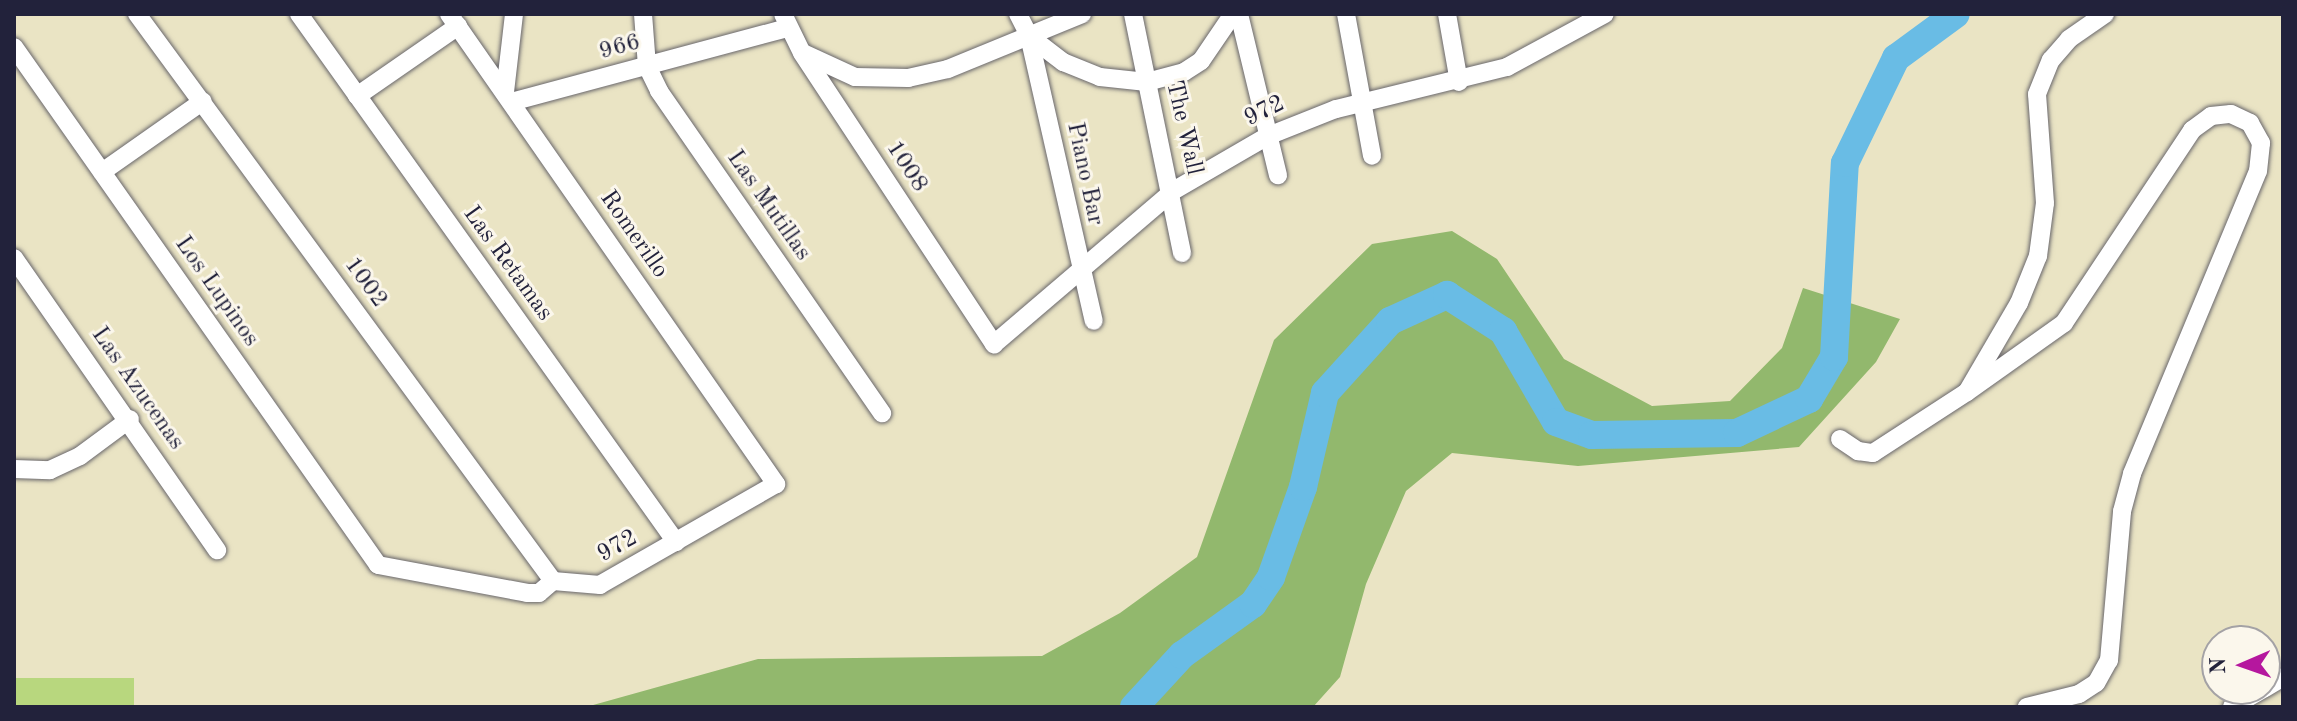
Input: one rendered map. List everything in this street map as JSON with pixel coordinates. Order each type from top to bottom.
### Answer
[{"type":"street","name":"1002","points":[[137,14],[553,581]]},
{"type":"street","name":"Las Retamas","points":[[299,14],[676,542]]},
{"type":"street","points":[[508,97],[514,14]]},
{"type":"street","name":"Las Mutillas","points":[[643,14],[647,66],[882,413]]},
{"type":"street","name":"Piano Bar","points":[[1018,14],[1029,36],[1079,269],[1094,321]]},
{"type":"street","points":[[802,53],[855,77],[887,80],[948,69],[1082,14]]},
{"type":"street","name":"The Wall","points":[[1133,14],[1173,191],[1182,253]]},
{"type":"street","points":[[1029,36],[1083,72],[1147,82],[1184,72],[1201,61],[1233,14]]},
{"type":"street","points":[[1239,14],[1278,175]]},
{"type":"street","points":[[1346,14],[1372,156]]},
{"type":"street","points":[[1447,14],[1459,82]]},
{"type":"street","name":"972","points":[[994,344],[1173,191],[1268,136],[1363,103],[1459,82],[1526,59],[1605,14]]},
{"type":"street","points":[[1967,392],[2019,303],[2038,256],[2045,203],[2037,94],[2051,60],[2069,39],[2105,14]]},
{"type":"street","points":[[357,96],[454,20]]},
{"type":"street","name":"Romerillo","points":[[454,20],[776,484]]},
{"type":"street","name":"966","points":[[508,97],[647,66],[785,21]]},
{"type":"street","name":"1008","points":[[785,21],[802,53],[994,344]]},
{"type":"street","name":"Los Lupinos","points":[[14,47],[378,565]]},
{"type":"street","points":[[102,172],[203,101]]},
{"type":"street","points":[[1840,439],[1858,451],[1873,453],[1967,392],[2064,323],[2192,130],[2211,116],[2231,114],[2250,123],[2261,143],[2258,171],[2132,474],[2122,512],[2109,660],[2096,683],[2079,694],[2027,707]]},
{"type":"street","name":"Las Azucenas","points":[[14,258],[130,419],[217,550]]},
{"type":"street","points":[[14,469],[50,470],[80,456],[130,419]]},
{"type":"street","name":"972","points":[[378,565],[527,593],[539,593],[553,581],[600,585],[776,484]]},
{"type":"green space","points":[[1452,231],[1497,259],[1564,359],[1652,406],[1730,401],[1782,348],[1803,288],[1900,319],[1876,362],[1799,447],[1578,466],[1452,453],[1406,491],[1366,584],[1340,677],[1313,707],[586,707],[758,659],[1042,656],[1120,613],[1197,557],[1274,340],[1372,244]]},
{"type":"green space","points":[[14,678],[134,678],[134,707],[14,707]]},
{"type":"waterway","points":[[1134,707],[1182,655],[1253,604],[1271,577],[1303,487],[1325,393],[1390,321],[1447,295],[1503,331],[1556,422],[1592,435],[1737,433],[1809,399],[1834,357],[1845,163],[1896,58],[1956,14]]}]
